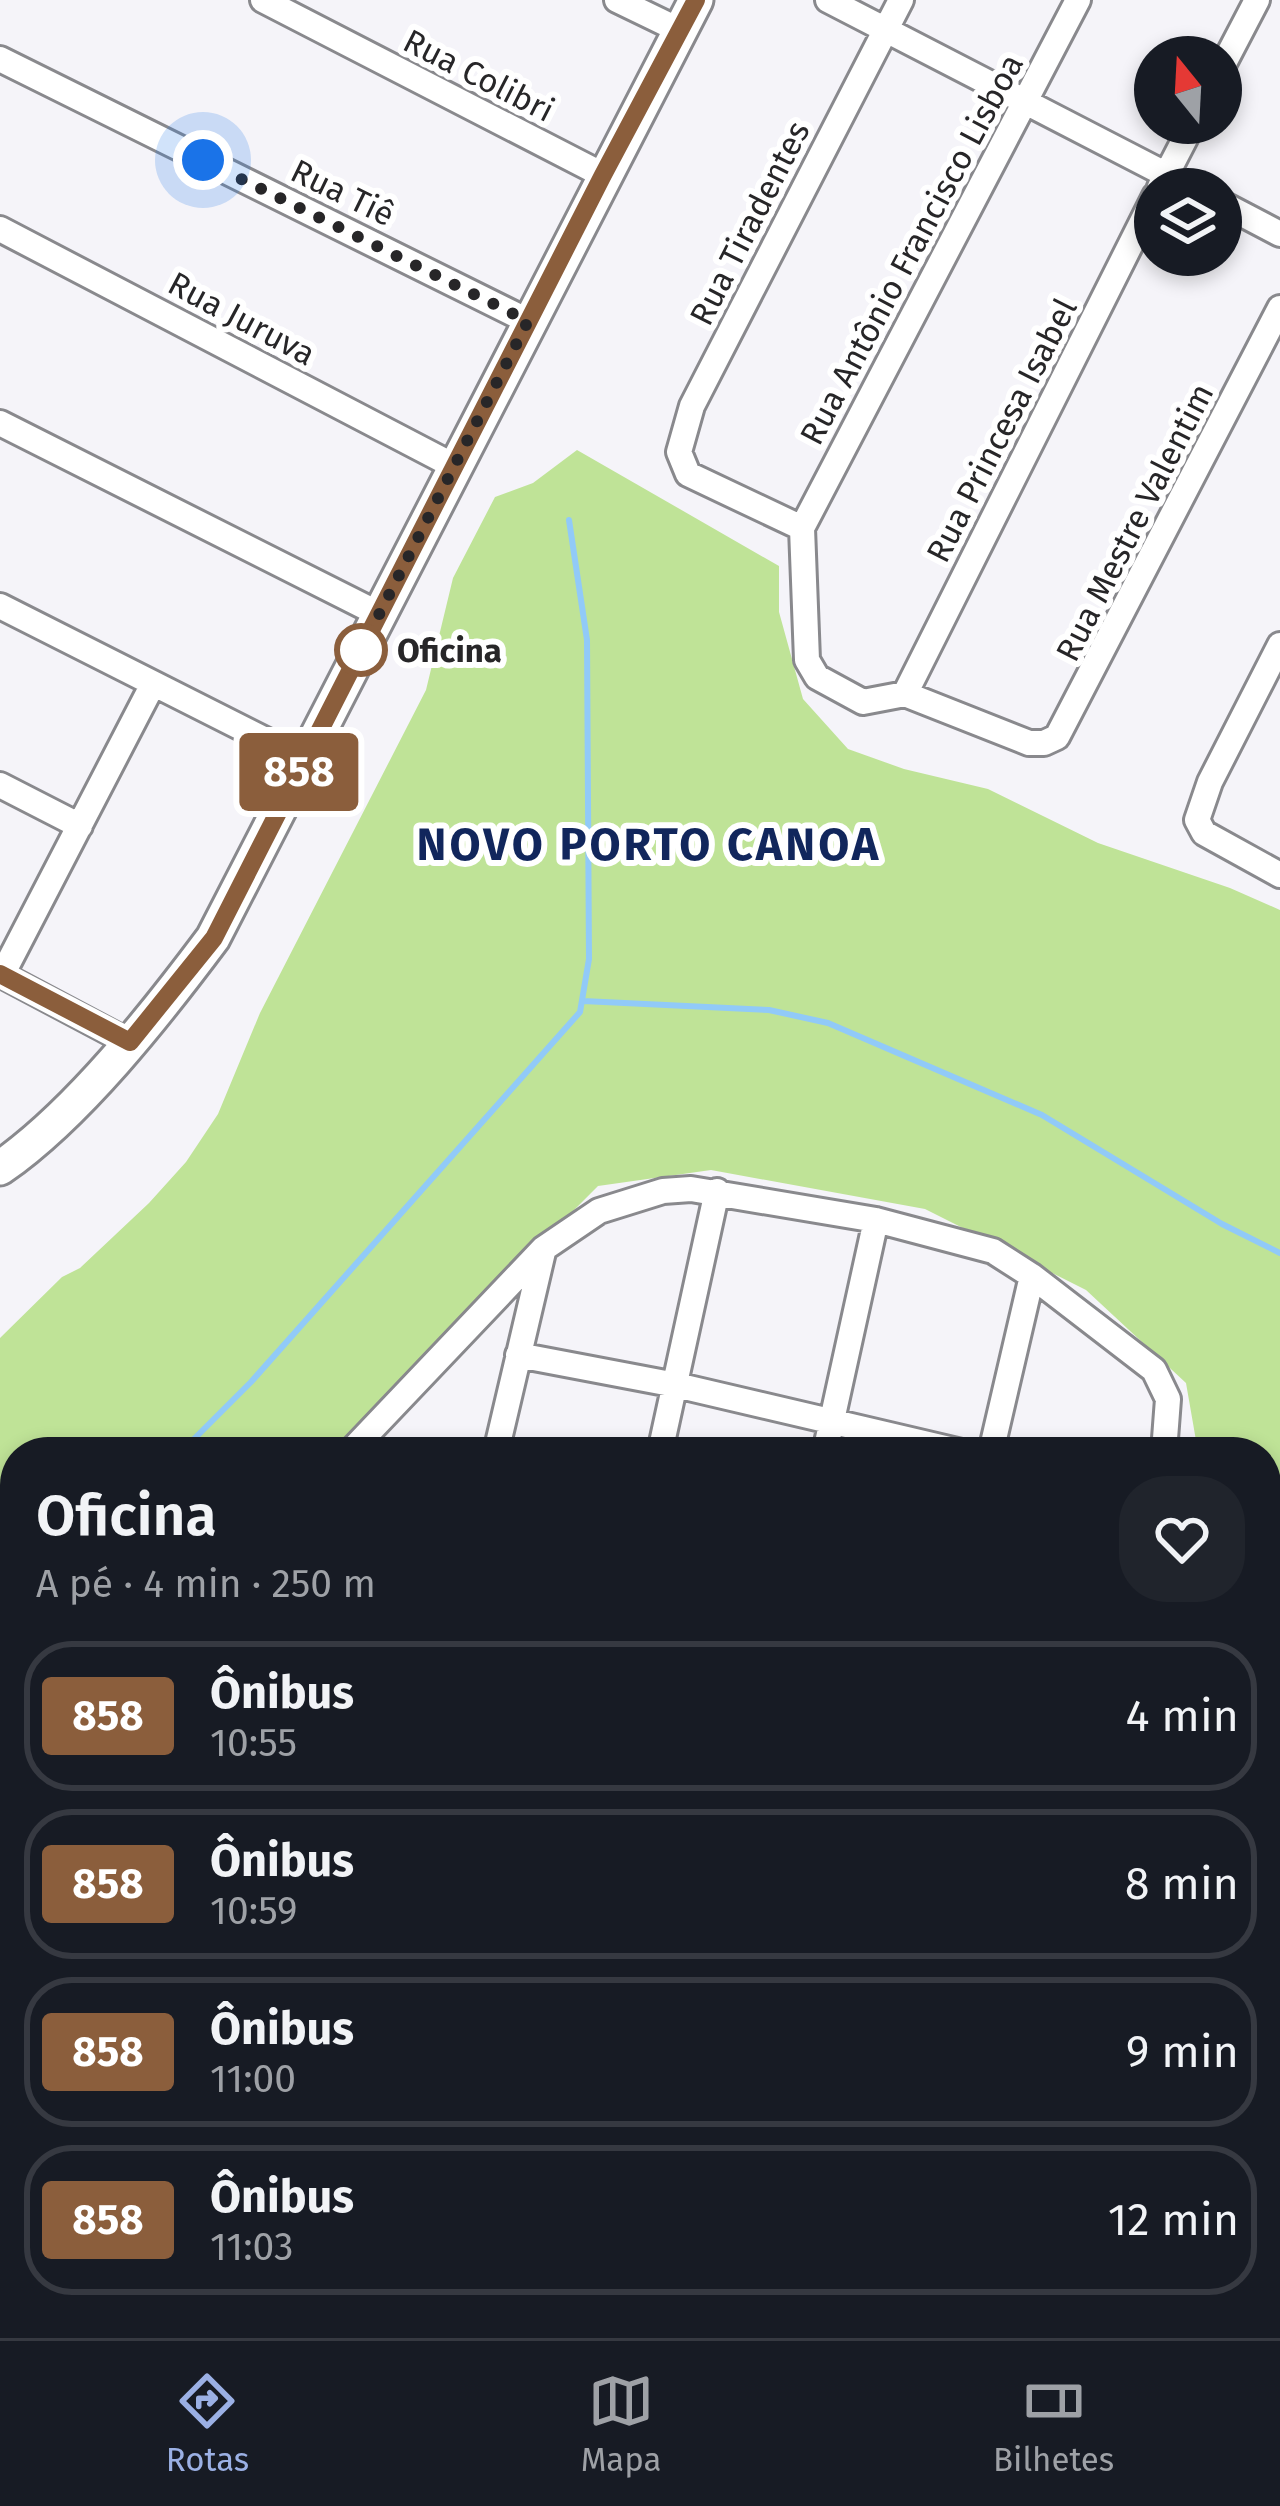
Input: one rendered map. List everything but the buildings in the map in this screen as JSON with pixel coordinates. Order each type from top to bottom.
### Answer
[{"type":"street","name":"Rua Colibri","points":[[263,0],[603,175]]},
{"type":"street","points":[[617,0],[679,30]]},
{"type":"street","points":[[0,1168],[45,1130],[130,1042],[214,938],[696,0]]},
{"type":"street","points":[[828,0],[1027,102],[1134,170]]},
{"type":"street","name":"Rua Tiradentes","points":[[802,528],[695,477],[680,460],[684,425],[901,0]]},
{"type":"street","name":"Rua Antônio Francisco Lisboa","points":[[802,528],[1078,0]]},
{"type":"street","points":[[1238,36],[1257,0]]},
{"type":"street","name":"Rua Tiê","points":[[0,59],[528,321]]},
{"type":"street","points":[[1242,214],[1280,234]]},
{"type":"street","name":"Rua Juruva","points":[[0,230],[454,466]]},
{"type":"street","name":"Rua Princesa Isabel","points":[[905,694],[1134,238]]},
{"type":"street","name":"Rua Mestre Valentim","points":[[905,694],[1029,743],[1052,741],[1065,729],[1280,308]]},
{"type":"street","points":[[0,423],[380,614]]},
{"type":"street","points":[[802,528],[810,669],[862,702],[905,694]]},
{"type":"street","points":[[0,606],[305,760]]},
{"type":"street","points":[[1280,645],[1198,811],[1200,827],[1216,841],[1280,874]]},
{"type":"street","points":[[130,1042],[1,975],[153,684]]},
{"type":"street","points":[[0,785],[80,826]]},
{"type":"street","points":[[364,1437],[543,1249],[599,1211],[663,1191],[717,1191],[971,1243],[1032,1276],[1154,1370],[1168,1399],[1166,1437]]},
{"type":"street","points":[[664,1437],[717,1191]]},
{"type":"street","points":[[828,1437],[876,1220]]},
{"type":"street","points":[[499,1437],[543,1249]]},
{"type":"street","points":[[994,1437],[1032,1276]]},
{"type":"street","points":[[518,1354],[676,1385],[891,1437]]},
{"type":"green space","points":[[577,450],[779,566],[779,612],[803,699],[848,749],[904,769],[988,789],[1098,843],[1280,910],[1280,1437],[1195,1437],[1186,1383],[1086,1290],[925,1209],[711,1170],[598,1186],[348,1437],[0,1437],[0,1338],[149,1203],[186,1162],[218,1114],[260,1013],[426,690],[453,578],[495,497],[533,483]]},
{"type":"waterway","points":[[196,1437],[251,1382],[580,1012],[589,959],[587,640],[569,520]]},
{"type":"waterway","points":[[583,1001],[769,1010],[828,1023],[1042,1115],[1222,1224],[1280,1253]]},
{"type":"bus line","name":"858","points":[[0,974],[130,1042],[214,938],[696,0]]},
{"type":"place","name":"Oficina","points":[[361,650]]},
{"type":"district","name":"NOVO PORTO CANOA","points":[[649,844]]},
{"type":"route","points":[[203,160],[528,321],[361,650]]}]
